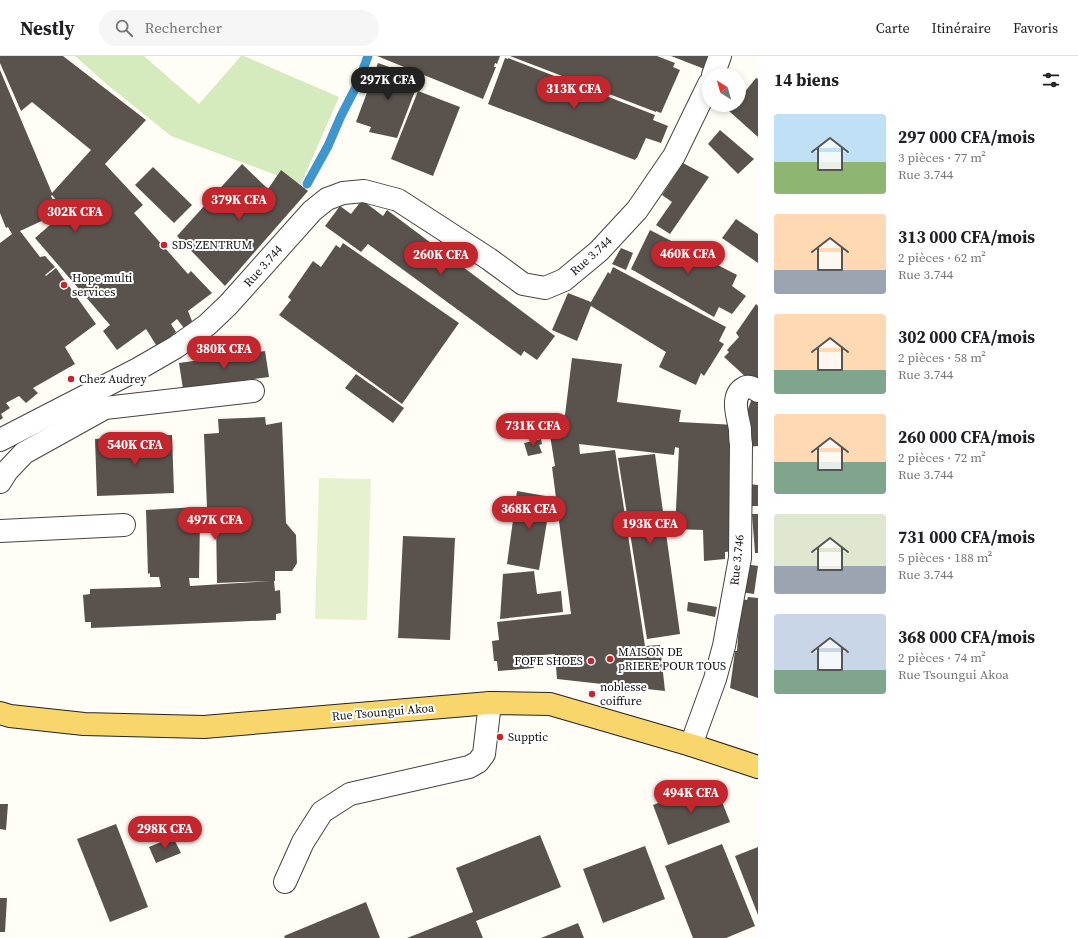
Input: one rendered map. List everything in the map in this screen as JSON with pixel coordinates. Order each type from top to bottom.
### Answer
[{"type":"main road","name":"Rue Tsoungui Akoa","points":[[0,713],[10,716],[84,724],[204,727],[490,703],[550,704],[691,745],[758,767]]},
{"type":"street","points":[[716,68],[720,56]]},
{"type":"street","name":"Rue 3.744","points":[[0,440],[138,369],[176,347],[207,325],[228,306],[312,211],[327,199],[343,193],[364,191],[398,200],[489,259],[523,284],[546,288],[564,280],[599,251],[637,210],[674,156],[702,98]]},
{"type":"street","name":"Rue 3.746","points":[[691,745],[715,679],[724,646],[740,558],[741,444],[736,402],[737,395],[743,388],[748,386],[758,391]]},
{"type":"street","points":[[0,482],[7,471],[24,453],[105,408],[253,391]]},
{"type":"street","points":[[0,531],[124,525]]},
{"type":"street","points":[[285,882],[303,842],[322,812],[350,794],[469,767],[478,762],[484,754],[490,703]]},
{"type":"green space","points":[[75,56],[144,56],[199,104],[241,56],[339,97],[301,184],[171,136],[104,82]]},
{"type":"green space","points":[[319,478],[371,479],[367,620],[315,619]]},
{"type":"building","points":[[0,56],[63,56],[146,120],[105,164],[143,205],[134,213],[188,274],[191,271],[212,293],[188,311],[192,321],[184,328],[177,319],[171,324],[176,332],[158,348],[146,329],[117,350],[103,331],[110,325],[35,238],[66,211],[52,195],[51,196],[59,213],[20,231],[40,257],[45,256],[55,267],[45,275],[46,276],[56,268],[96,324],[65,347],[75,364],[33,388],[38,393],[26,403],[19,396],[6,403],[10,408],[1,414],[3,418],[0,420],[0,243],[12,234],[8,227],[6,228],[0,213],[0,70],[52,193],[91,150],[32,102],[21,111],[0,63]]},
{"type":"building","points":[[377,56],[500,56],[497,64],[495,63],[494,67],[496,67],[483,99]]},
{"type":"building","points":[[510,56],[657,56],[675,63],[673,67],[680,70],[661,113]]},
{"type":"building","points":[[671,56],[713,56],[708,68],[702,68]]},
{"type":"building","points":[[505,58],[655,115],[653,120],[668,126],[661,143],[646,138],[635,160],[488,104]]},
{"type":"building","points":[[378,63],[420,78],[397,138],[369,132],[371,127],[356,122]]},
{"type":"building","points":[[756,78],[758,79],[758,137],[730,112],[746,112],[746,90]]},
{"type":"building","points":[[418,91],[460,107],[433,176],[391,159]]},
{"type":"building","points":[[720,130],[754,159],[738,174],[708,144]]},
{"type":"building","points":[[683,163],[709,177],[670,234],[656,225],[672,202],[662,195]]},
{"type":"building","points":[[242,164],[268,189],[281,170],[308,191],[225,286],[177,236]]},
{"type":"building","points":[[153,167],[192,205],[174,223],[135,185]]},
{"type":"building","points":[[362,200],[383,216],[387,210],[555,336],[537,360],[524,351],[521,356],[368,244],[361,252],[325,226],[340,206],[351,214]]},
{"type":"building","points":[[736,219],[758,234],[758,263],[722,238]]},
{"type":"building","points":[[650,230],[737,275],[732,286],[746,296],[732,314],[719,307],[714,317],[631,269]]},
{"type":"building","points":[[343,243],[459,323],[402,404],[279,315],[291,300],[288,297],[313,261],[321,267],[336,245],[340,248]]},
{"type":"building","points":[[621,248],[633,253],[626,270],[612,264]]},
{"type":"building","points":[[613,267],[726,327],[719,341],[724,344],[704,376],[701,373],[696,385],[659,367],[666,352],[591,306],[577,341],[552,330],[568,293],[591,302],[608,272],[610,274]]},
{"type":"building","points":[[756,304],[758,306],[758,388],[724,357],[729,352],[727,350],[739,337],[736,333]]},
{"type":"building","points":[[265,351],[269,377],[183,389],[179,363]]},
{"type":"building","points":[[572,358],[622,364],[617,402],[681,410],[679,422],[736,425],[734,551],[725,552],[725,559],[704,561],[703,530],[675,529],[679,448],[675,447],[674,455],[579,444],[580,454],[615,450],[645,646],[660,645],[665,691],[557,679],[555,654],[530,656],[534,668],[498,671],[497,661],[494,661],[492,641],[499,640],[497,622],[571,614],[552,467],[555,466],[547,417],[565,415]]},
{"type":"building","points":[[356,374],[404,408],[393,423],[345,388]]},
{"type":"building","points":[[753,395],[758,399],[758,446],[745,447],[744,421]]},
{"type":"building","points":[[265,417],[266,425],[282,422],[286,523],[296,535],[297,563],[292,571],[275,571],[275,591],[280,590],[281,613],[276,614],[276,620],[91,628],[91,622],[85,622],[83,595],[90,594],[90,589],[161,587],[159,577],[150,577],[150,573],[148,574],[146,510],[196,507],[197,521],[200,521],[199,578],[189,578],[190,586],[270,581],[217,583],[216,520],[210,520],[210,508],[207,508],[204,434],[219,433],[218,419]]},
{"type":"building","points":[[172,435],[174,493],[97,496],[95,439]]},
{"type":"building","points":[[541,439],[542,444],[539,445],[542,453],[528,456],[524,443]]},
{"type":"building","points":[[655,454],[680,634],[647,639],[618,458]]},
{"type":"building","points":[[749,484],[758,485],[758,506],[750,506]]},
{"type":"building","points":[[517,491],[551,497],[539,570],[507,564]]},
{"type":"building","points":[[752,514],[758,514],[758,553],[755,553]]},
{"type":"building","points":[[403,536],[455,538],[450,640],[398,638]]},
{"type":"building","points":[[745,564],[758,566],[754,594],[741,592]]},
{"type":"building","points":[[534,571],[537,594],[561,591],[563,612],[500,619],[503,574]]},
{"type":"building","points":[[748,597],[758,598],[758,698],[730,688],[735,651],[737,651],[741,599],[747,600]]},
{"type":"building","points":[[688,602],[717,607],[715,617],[687,611]]},
{"type":"building","points":[[714,782],[730,822],[668,845],[653,805]]},
{"type":"building","points":[[0,804],[8,804],[6,830],[0,829]]},
{"type":"building","points":[[116,824],[148,907],[110,922],[77,839]]},
{"type":"building","points":[[540,835],[561,887],[476,921],[483,938],[407,938],[473,912],[456,868]]},
{"type":"building","points":[[173,837],[181,853],[156,863],[149,847]]},
{"type":"building","points":[[722,844],[755,926],[726,938],[693,938],[665,866]]},
{"type":"building","points":[[645,846],[665,899],[603,923],[583,869]]},
{"type":"building","points":[[758,847],[758,915],[735,856]]},
{"type":"building","points":[[0,898],[7,898],[5,932],[0,932]]},
{"type":"building","points":[[366,902],[380,938],[285,938],[284,936]]},
{"type":"building","points":[[578,923],[584,938],[541,938]]},
{"type":"waterway","points":[[307,184],[328,146],[358,83],[368,56]]},
{"type":"place","name":"SDS ZENTRUM","points":[[164,245]]},
{"type":"place","name":"Hope multi services","points":[[64,285]]},
{"type":"place","name":"Chez Audrey","points":[[71,379]]},
{"type":"place","name":"MAISON DE pRIERE POUR TOUS","points":[[610,659]]},
{"type":"place","name":"FOFE SHOES","points":[[591,661]]},
{"type":"place","name":"noblesse coiffure","points":[[592,694]]},
{"type":"place","name":"Supptic","points":[[500,737]]}]
